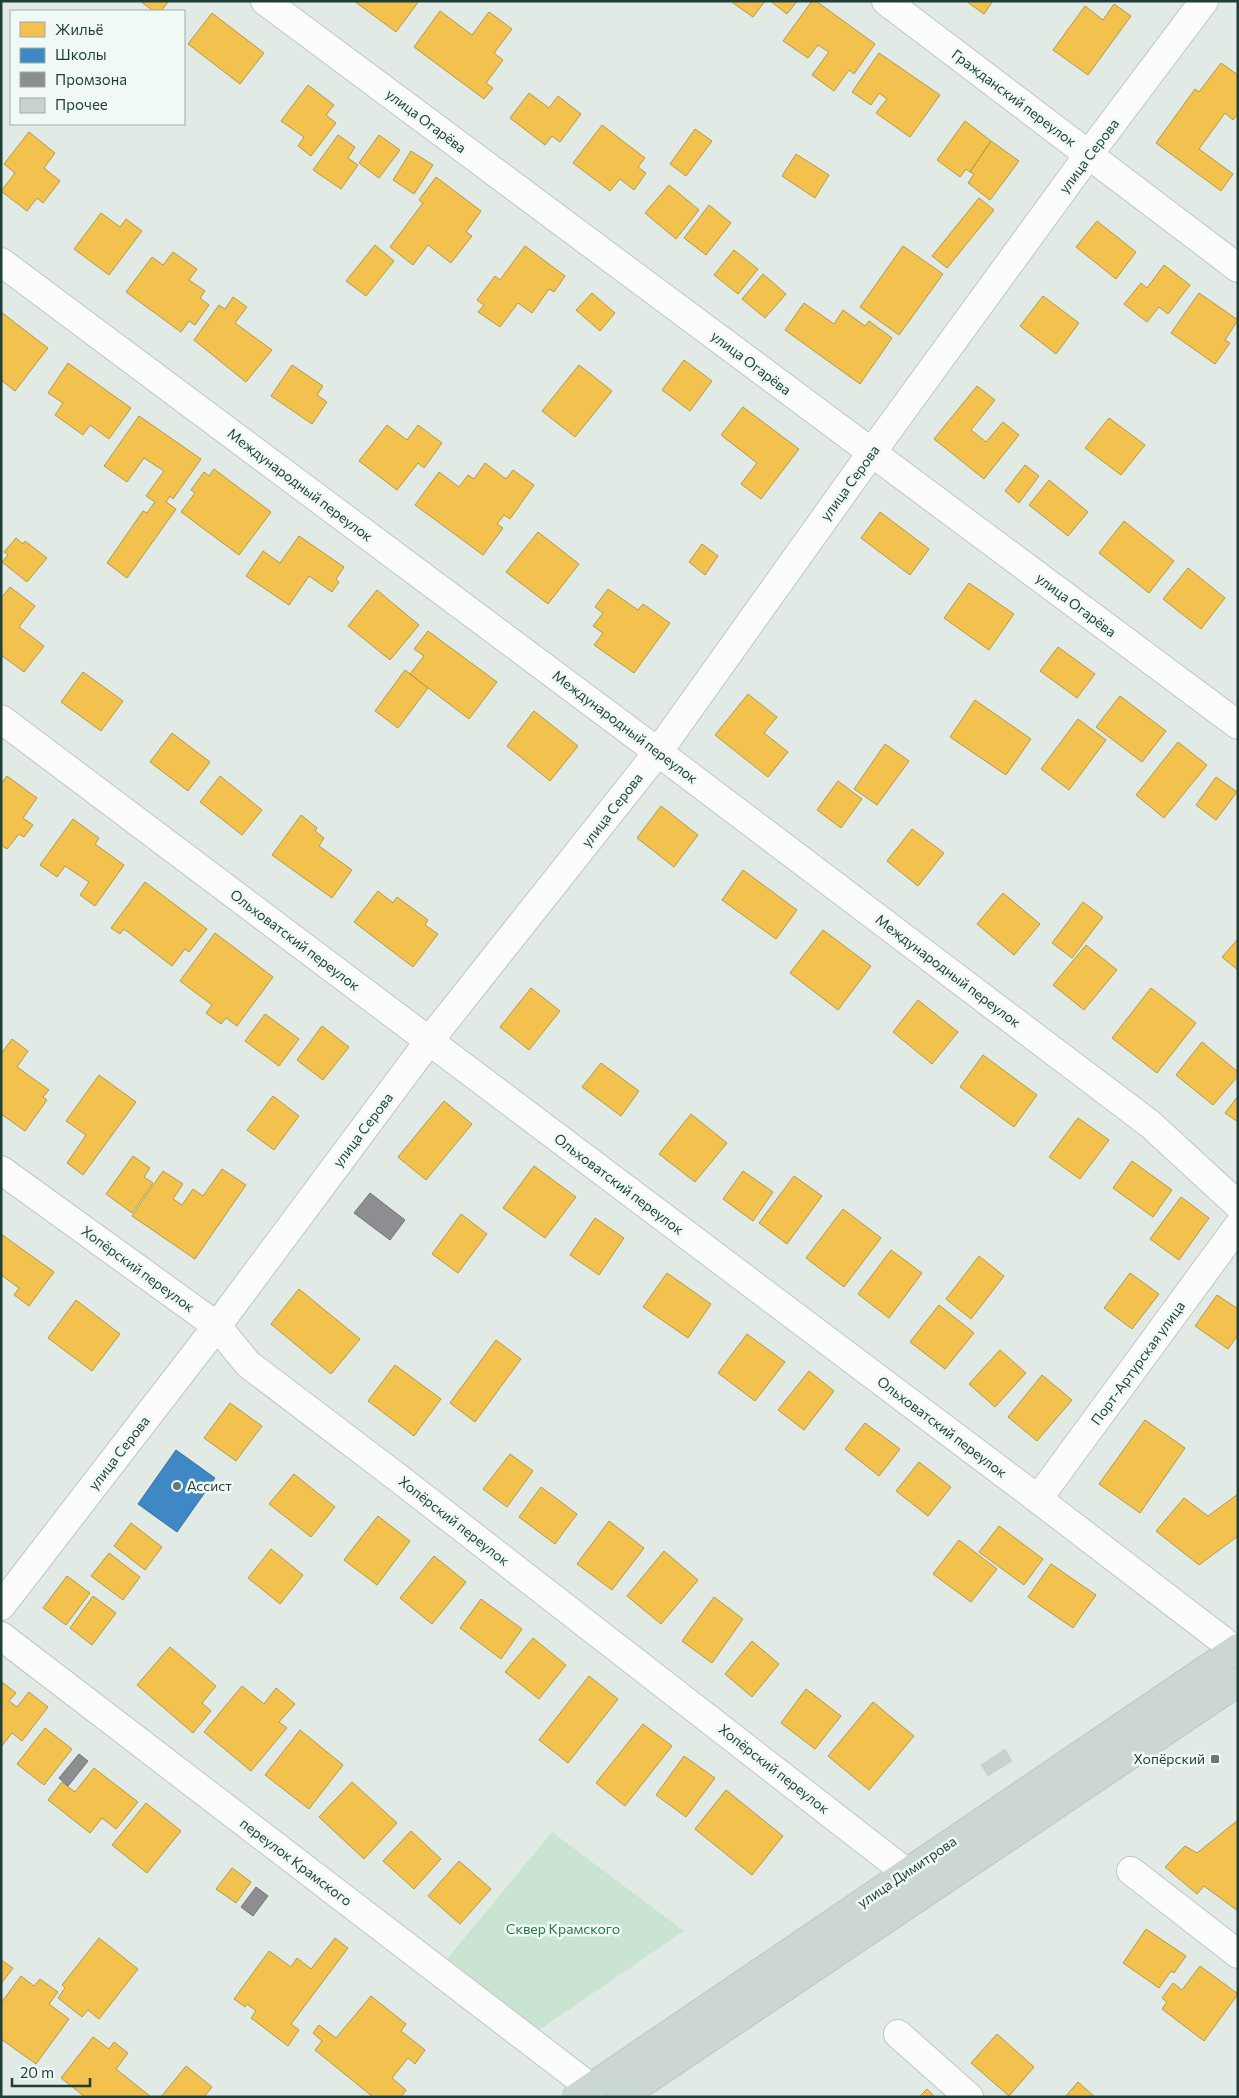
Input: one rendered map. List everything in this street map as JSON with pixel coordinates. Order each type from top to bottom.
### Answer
[{"type":"main road","name":"улица Димитрова","points":[[584,2092],[1236,1649]]},
{"type":"main road","name":"улица Димитрова","points":[[621,2097],[1238,1682]]},
{"type":"street","name":"улица Огарёва","points":[[265,1],[1238,725]]},
{"type":"street","name":"Гражданский переулок","points":[[886,1],[1238,268]]},
{"type":"street","name":"улица Серова","points":[[1,1606],[217,1326],[429,1041],[658,752],[872,452],[1089,154],[1204,1]]},
{"type":"street","name":"Международный переулок","points":[[1,262],[658,752],[1150,1124],[1238,1205]]},
{"type":"street","name":"Ольховатский переулок","points":[[1,719],[1236,1649]]},
{"type":"street","name":"Хопёрский переулок","points":[[1,1170],[217,1326],[248,1364],[907,1872]]},
{"type":"street","name":"Порт-Артурская улица","points":[[1038,1499],[1238,1226]]},
{"type":"street","name":"переулок Крамского","points":[[1,1636],[584,2092]]},
{"type":"street","points":[[1131,1871],[1238,1954]]},
{"type":"street","points":[[898,2034],[969,2097]]},
{"type":"green space","name":"Сквер Крамского","points":[[552,1832],[684,1931],[536,2032],[443,1964]]},
{"type":"building: Жильё","points":[[140,1],[169,1],[162,10],[152,10]]},
{"type":"building: Жильё","points":[[354,1],[419,1],[396,32]]},
{"type":"building: Жильё","points":[[734,1],[765,1],[753,17],[733,3]]},
{"type":"building: Жильё","points":[[770,1],[797,1],[787,14]]},
{"type":"building: Жильё","points":[[812,1],[816,1],[875,44],[854,74],[849,70],[834,91],[812,75],[829,52],[818,45],[808,58],[783,41]]},
{"type":"building: Жильё","points":[[966,1],[993,1],[984,14]]},
{"type":"building: Жильё","points":[[1114,4],[1131,16],[1088,75],[1053,50],[1085,6],[1103,20]]},
{"type":"building: Жильё","points":[[440,11],[472,35],[489,12],[512,29],[494,53],[503,60],[486,83],[493,88],[484,99],[414,47]]},
{"type":"building: Жильё","points":[[212,13],[264,53],[240,84],[188,44]]},
{"type":"building: Жильё","points":[[879,53],[940,95],[910,137],[876,113],[887,99],[879,93],[871,105],[852,92]]},
{"type":"building: Жильё","points":[[1221,63],[1238,75],[1238,113],[1233,120],[1225,113],[1199,149],[1233,174],[1221,191],[1156,143],[1195,89],[1199,92]]},
{"type":"building: Жильё","points":[[308,85],[334,105],[326,115],[336,123],[311,156],[298,146],[304,137],[281,121]]},
{"type":"building: Жильё","points":[[529,93],[549,108],[558,96],[581,114],[560,142],[552,136],[545,145],[510,118]]},
{"type":"building: Жильё","points":[[965,121],[991,141],[970,172],[966,169],[960,177],[937,160]]},
{"type":"building: Жильё","points":[[602,125],[645,158],[638,167],[646,173],[634,190],[620,179],[610,191],[573,163]]},
{"type":"building: Жильё","points":[[695,129],[712,141],[686,176],[670,164]]},
{"type":"building: Жильё","points":[[29,132],[55,153],[44,168],[60,181],[43,203],[37,198],[27,211],[1,191],[15,173],[4,164]]},
{"type":"building: Жильё","points":[[338,135],[355,147],[348,158],[358,165],[341,189],[313,170]]},
{"type":"building: Жильё","points":[[379,135],[400,150],[379,178],[359,163]]},
{"type":"building: Жильё","points":[[991,141],[1019,161],[990,200],[968,183],[974,174],[970,172]]},
{"type":"building: Жильё","points":[[411,151],[433,165],[414,194],[393,180]]},
{"type":"building: Жильё","points":[[796,154],[829,175],[815,198],[782,176]]},
{"type":"building: Жильё","points":[[436,177],[481,211],[466,232],[472,236],[451,263],[428,245],[413,265],[390,247],[423,203],[419,200]]},
{"type":"building: Жильё","points":[[669,185],[699,210],[676,239],[645,213]]},
{"type":"building: Жильё","points":[[979,198],[994,210],[947,268],[932,256]]},
{"type":"building: Жильё","points":[[709,205],[731,223],[706,255],[684,238]]},
{"type":"building: Жильё","points":[[101,213],[120,227],[126,219],[142,231],[109,275],[74,249]]},
{"type":"building: Жильё","points":[[1097,221],[1136,252],[1116,279],[1076,247]]},
{"type":"building: Жильё","points":[[375,245],[394,261],[366,296],[346,281]]},
{"type":"building: Жильё","points":[[525,246],[565,276],[554,292],[549,289],[532,313],[518,303],[500,327],[478,312],[484,305],[477,300],[495,276],[500,280]]},
{"type":"building: Жильё","points":[[903,246],[943,274],[899,335],[860,307]]},
{"type":"building: Жильё","points":[[734,250],[758,269],[738,294],[714,275]]},
{"type":"building: Жильё","points":[[173,252],[197,269],[189,280],[205,291],[200,298],[209,305],[195,325],[189,321],[181,332],[126,292],[152,257],[163,265]]},
{"type":"building: Жильё","points":[[1164,265],[1190,285],[1168,314],[1159,307],[1147,322],[1124,304],[1141,283],[1147,288]]},
{"type":"building: Жильё","points":[[763,274],[786,294],[765,318],[742,299]]},
{"type":"building: Жильё","points":[[592,293],[615,313],[600,331],[576,310]]},
{"type":"building: Жильё","points":[[1199,293],[1238,320],[1225,340],[1230,343],[1215,364],[1171,333]]},
{"type":"building: Жильё","points":[[1043,296],[1079,323],[1056,354],[1020,326]]},
{"type":"building: Жильё","points":[[233,297],[247,307],[235,323],[272,350],[246,382],[194,340],[219,305],[225,309]]},
{"type":"building: Жильё","points":[[804,303],[834,324],[843,310],[865,326],[869,321],[892,338],[860,384],[785,330]]},
{"type":"building: Жильё","points":[[1,312],[48,348],[15,391],[1,380]]},
{"type":"building: Жильё","points":[[684,360],[712,381],[690,411],[662,390]]},
{"type":"building: Жильё","points":[[68,363],[131,408],[109,439],[90,425],[83,435],[55,415],[63,403],[48,393]]},
{"type":"building: Жильё","points":[[292,365],[323,386],[317,395],[327,402],[312,424],[271,396]]},
{"type":"building: Жильё","points":[[579,365],[612,391],[575,437],[542,411]]},
{"type":"building: Жильё","points":[[977,386],[995,400],[971,430],[986,442],[1003,422],[1019,435],[984,479],[934,439]]},
{"type":"building: Жильё","points":[[743,407],[799,449],[761,499],[741,484],[757,463],[721,435]]},
{"type":"building: Жильё","points":[[139,416],[201,459],[173,499],[170,496],[166,502],[176,509],[127,578],[107,563],[143,511],[147,513],[155,502],[146,496],[164,471],[144,458],[127,482],[104,466]]},
{"type":"building: Жильё","points":[[1109,418],[1145,445],[1121,475],[1085,448]]},
{"type":"building: Жильё","points":[[387,425],[407,440],[418,425],[442,443],[424,468],[418,463],[397,490],[359,461]]},
{"type":"building: Жильё","points":[[485,463],[506,479],[513,470],[534,485],[510,519],[504,515],[497,524],[503,528],[483,555],[415,505],[439,472],[459,487],[468,475],[474,479]]},
{"type":"building: Жильё","points":[[1025,465],[1039,476],[1019,503],[1005,491]]},
{"type":"building: Жильё","points":[[214,469],[271,512],[239,555],[181,512],[195,493],[191,490],[204,472],[209,476]]},
{"type":"building: Жильё","points":[[1049,480],[1088,512],[1068,536],[1029,505]]},
{"type":"building: Жильё","points":[[880,512],[929,549],[910,575],[861,538]]},
{"type":"building: Жильё","points":[[1124,521],[1174,561],[1149,593],[1099,553]]},
{"type":"building: Жильё","points":[[538,532],[579,564],[548,604],[506,572]]},
{"type":"building: Жильё","points":[[299,536],[344,567],[336,579],[339,582],[332,592],[309,576],[289,605],[246,576],[263,551],[280,563]]},
{"type":"building: Жильё","points":[[16,538],[23,544],[25,541],[47,558],[27,582],[2,562],[8,555],[4,552]]},
{"type":"building: Жильё","points":[[702,544],[718,556],[705,575],[689,562]]},
{"type":"building: Жильё","points":[[1188,568],[1225,598],[1201,629],[1163,599]]},
{"type":"building: Жильё","points":[[969,583],[1014,614],[989,650],[944,618]]},
{"type":"building: Жильё","points":[[10,587],[35,606],[19,627],[44,646],[24,672],[1,655],[1,598]]},
{"type":"building: Жильё","points":[[608,589],[638,610],[643,604],[670,623],[634,673],[594,645],[603,633],[593,626],[603,613],[595,607]]},
{"type":"building: Жильё","points":[[377,590],[419,625],[390,660],[348,626]]},
{"type":"building: Жильё","points":[[428,631],[497,682],[469,719],[410,674],[424,656],[414,649]]},
{"type":"building: Жильё","points":[[1058,647],[1095,674],[1077,698],[1040,671]]},
{"type":"building: Жильё","points":[[405,670],[428,688],[398,728],[375,711]]},
{"type":"building: Жильё","points":[[83,672],[123,701],[101,731],[61,702]]},
{"type":"building: Жильё","points":[[748,694],[777,717],[764,733],[788,752],[768,777],[715,735]]},
{"type":"building: Жильё","points":[[1120,696],[1166,731],[1142,762],[1096,727]]},
{"type":"building: Жильё","points":[[975,700],[1031,739],[1006,775],[950,737]]},
{"type":"building: Жильё","points":[[534,711],[578,746],[550,781],[507,746]]},
{"type":"building: Жильё","points":[[1078,719],[1106,740],[1069,790],[1041,769]]},
{"type":"building: Жильё","points":[[172,733],[210,762],[188,791],[150,762]]},
{"type":"building: Жильё","points":[[1178,742],[1207,765],[1164,818],[1136,795]]},
{"type":"building: Жильё","points":[[885,744],[909,761],[877,805],[854,789]]},
{"type":"building: Жильё","points":[[7,776],[37,798],[23,818],[33,825],[24,837],[19,834],[7,849],[1,845],[1,784]]},
{"type":"building: Жильё","points":[[220,776],[262,810],[242,835],[200,802]]},
{"type":"building: Жильё","points":[[1216,777],[1237,792],[1216,820],[1196,805]]},
{"type":"building: Жильё","points":[[838,781],[862,799],[841,828],[817,810]]},
{"type":"building: Жильё","points":[[661,806],[698,835],[674,867],[637,838]]},
{"type":"building: Жильё","points":[[301,815],[317,828],[315,831],[324,838],[319,846],[352,870],[332,898],[272,855]]},
{"type":"building: Жильё","points":[[73,819],[99,838],[95,844],[124,865],[95,906],[80,895],[89,882],[65,866],[57,877],[40,865]]},
{"type":"building: Жильё","points":[[912,829],[944,853],[918,886],[887,861]]},
{"type":"building: Жильё","points":[[743,870],[797,910],[776,939],[722,900]]},
{"type":"building: Жильё","points":[[145,882],[207,929],[189,952],[185,949],[172,966],[124,929],[120,934],[111,928]]},
{"type":"building: Жильё","points":[[378,891],[393,903],[397,897],[428,920],[425,925],[438,934],[413,967],[354,922]]},
{"type":"building: Жильё","points":[[1003,893],[1040,924],[1014,955],[977,924]]},
{"type":"building: Жильё","points":[[1083,902],[1103,917],[1072,958],[1052,943]]},
{"type":"building: Жильё","points":[[823,930],[871,966],[838,1010],[790,973]]},
{"type":"building: Жильё","points":[[215,933],[273,977],[237,1026],[226,1018],[221,1024],[206,1013],[212,1005],[180,981]]},
{"type":"building: Жильё","points":[[1238,939],[1238,970],[1222,957]]},
{"type":"building: Жильё","points":[[1086,945],[1117,970],[1084,1010],[1053,985]]},
{"type":"building: Жильё","points":[[531,988],[560,1011],[529,1050],[500,1027]]},
{"type":"building: Жильё","points":[[1151,988],[1196,1023],[1157,1073],[1112,1038]]},
{"type":"building: Жильё","points":[[918,1000],[958,1032],[932,1064],[893,1032]]},
{"type":"building: Жильё","points":[[265,1014],[299,1039],[279,1066],[245,1041]]},
{"type":"building: Жильё","points":[[322,1026],[349,1047],[323,1080],[297,1060]]},
{"type":"building: Жильё","points":[[12,1039],[28,1051],[17,1067],[49,1090],[43,1097],[47,1100],[25,1131],[1,1114],[1,1054]]},
{"type":"building: Жильё","points":[[1202,1042],[1238,1072],[1238,1076],[1213,1105],[1176,1075]]},
{"type":"building: Жильё","points":[[983,1055],[1037,1095],[1014,1127],[960,1087]]},
{"type":"building: Жильё","points":[[601,1063],[639,1091],[621,1116],[582,1087]]},
{"type":"building: Жильё","points":[[99,1075],[136,1102],[83,1175],[67,1163],[86,1135],[66,1121]]},
{"type":"building: Жильё","points":[[273,1096],[299,1116],[274,1150],[247,1130]]},
{"type":"building: Жильё","points":[[1238,1096],[1238,1122],[1225,1113]]},
{"type":"building: Жильё","points":[[444,1101],[472,1124],[426,1180],[398,1157]]},
{"type":"building: Жильё","points":[[691,1114],[727,1143],[695,1182],[659,1154]]},
{"type":"building: Жильё","points":[[1078,1118],[1109,1140],[1080,1179],[1049,1157]]},
{"type":"building: Жильё","points":[[133,1156],[150,1168],[144,1177],[153,1183],[132,1213],[106,1194]]},
{"type":"building: Жильё","points":[[1132,1161],[1172,1190],[1153,1217],[1113,1188]]},
{"type":"building: Жильё","points":[[534,1166],[576,1197],[545,1238],[503,1208]]},
{"type":"building: Жильё","points":[[222,1169],[246,1185],[195,1259],[132,1216],[163,1171],[183,1184],[173,1199],[182,1205],[193,1189],[203,1196]]},
{"type":"building: Жильё","points":[[743,1171],[773,1192],[753,1221],[723,1199]]},
{"type":"building: Жильё","points":[[794,1176],[822,1196],[787,1244],[759,1223]]},
{"type":"building: Жильё","points":[[1181,1197],[1209,1218],[1179,1260],[1150,1239]]},
{"type":"building: Жильё","points":[[843,1209],[881,1238],[844,1287],[806,1258]]},
{"type":"building: Жильё","points":[[461,1214],[487,1234],[458,1273],[432,1254]]},
{"type":"building: Жильё","points":[[595,1218],[624,1238],[599,1275],[570,1255]]},
{"type":"building: Жильё","points":[[1,1234],[54,1272],[29,1306],[14,1295],[19,1288],[1,1275]]},
{"type":"building: Жильё","points":[[891,1250],[922,1273],[889,1318],[858,1294]]},
{"type":"building: Жильё","points":[[979,1256],[1004,1276],[971,1319],[946,1299]]},
{"type":"building: Жильё","points":[[667,1273],[711,1304],[688,1338],[643,1307]]},
{"type":"building: Жильё","points":[[1130,1273],[1159,1294],[1132,1329],[1104,1308]]},
{"type":"building: Жильё","points":[[299,1289],[360,1339],[331,1374],[271,1324]]},
{"type":"building: Жильё","points":[[1217,1295],[1238,1309],[1238,1335],[1228,1349],[1195,1326]]},
{"type":"building: Жильё","points":[[76,1300],[120,1334],[92,1371],[48,1338]]},
{"type":"building: Жильё","points":[[939,1305],[974,1333],[945,1369],[910,1342]]},
{"type":"building: Жильё","points":[[747,1334],[785,1362],[755,1401],[718,1373]]},
{"type":"building: Жильё","points":[[496,1340],[521,1359],[475,1422],[450,1403]]},
{"type":"building: Жильё","points":[[1000,1350],[1026,1373],[995,1407],[969,1384]]},
{"type":"building: Жильё","points":[[395,1365],[441,1399],[414,1436],[368,1401]]},
{"type":"building: Жильё","points":[[809,1371],[834,1391],[804,1430],[778,1410]]},
{"type":"building: Жильё","points":[[1042,1375],[1072,1400],[1037,1441],[1008,1417]]},
{"type":"building: Жильё","points":[[230,1403],[262,1426],[236,1461],[204,1438]]},
{"type":"building: Жильё","points":[[1145,1420],[1185,1448],[1140,1513],[1099,1484]]},
{"type":"building: Жильё","points":[[865,1423],[900,1449],[879,1476],[845,1449]]},
{"type":"building: Жильё","points":[[510,1454],[533,1471],[507,1507],[483,1489]]},
{"type":"building: Жильё","points":[[919,1462],[951,1487],[928,1516],[896,1491]]},
{"type":"building: Жильё","points":[[294,1474],[335,1507],[311,1537],[269,1504]]},
{"type":"building: Жильё","points":[[541,1487],[577,1514],[555,1544],[519,1517]]},
{"type":"building: Жильё","points":[[1238,1494],[1238,1536],[1199,1565],[1156,1531],[1184,1498],[1208,1516]]},
{"type":"building: Жильё","points":[[378,1516],[410,1541],[377,1585],[344,1560]]},
{"type":"building: Жильё","points":[[609,1521],[644,1548],[612,1590],[577,1564]]},
{"type":"building: Жильё","points":[[131,1523],[162,1547],[145,1570],[114,1546]]},
{"type":"building: Жильё","points":[[999,1526],[1043,1559],[1024,1585],[979,1552]]},
{"type":"building: Жильё","points":[[959,1540],[997,1569],[971,1602],[933,1574]]},
{"type":"building: Жильё","points":[[271,1549],[303,1575],[280,1604],[248,1578]]},
{"type":"building: Жильё","points":[[664,1551],[698,1580],[661,1624],[627,1596]]},
{"type":"building: Жильё","points":[[109,1553],[140,1577],[123,1600],[91,1576]]},
{"type":"building: Жильё","points":[[434,1556],[466,1582],[432,1624],[400,1598]]},
{"type":"building: Жильё","points":[[1051,1564],[1096,1595],[1073,1628],[1028,1597]]},
{"type":"building: Жильё","points":[[67,1576],[90,1593],[66,1625],[43,1608]]},
{"type":"building: Жильё","points":[[93,1596],[116,1613],[92,1645],[70,1628]]},
{"type":"building: Жильё","points":[[714,1597],[743,1619],[712,1663],[682,1641]]},
{"type":"building: Жильё","points":[[481,1599],[522,1629],[501,1659],[460,1628]]},
{"type":"building: Жильё","points":[[533,1638],[566,1665],[539,1699],[505,1672]]},
{"type":"building: Жильё","points":[[752,1641],[779,1664],[752,1697],[725,1674]]},
{"type":"building: Жильё","points":[[170,1647],[216,1686],[202,1703],[211,1711],[193,1733],[137,1685]]},
{"type":"building: Жильё","points":[[589,1676],[618,1699],[568,1763],[539,1740]]},
{"type":"building: Жильё","points":[[2,1682],[16,1693],[9,1701],[17,1707],[29,1692],[48,1707],[22,1741],[12,1733],[1,1747]]},
{"type":"building: Жильё","points":[[242,1686],[264,1704],[276,1688],[295,1704],[279,1722],[287,1728],[251,1771],[204,1732]]},
{"type":"building: Жильё","points":[[806,1689],[841,1716],[815,1749],[781,1723]]},
{"type":"building: Жильё","points":[[873,1702],[914,1736],[869,1790],[828,1756]]},
{"type":"building: Жильё","points":[[643,1724],[672,1746],[625,1806],[596,1783]]},
{"type":"building: Жильё","points":[[45,1728],[72,1749],[44,1785],[17,1764]]},
{"type":"building: Жильё","points":[[300,1730],[343,1765],[309,1809],[265,1775]]},
{"type":"building: Жильё","points":[[684,1756],[715,1778],[686,1817],[656,1795]]},
{"type":"building: Жильё","points":[[94,1768],[138,1802],[116,1829],[102,1818],[90,1833],[48,1800],[62,1782],[75,1792]]},
{"type":"building: Жильё","points":[[352,1782],[397,1823],[364,1859],[319,1817]]},
{"type":"building: Жильё","points":[[726,1790],[783,1836],[752,1875],[695,1829]]},
{"type":"building: Жильё","points":[[146,1803],[181,1831],[147,1873],[112,1845]]},
{"type":"building: Жильё","points":[[1238,1820],[1238,1911],[1204,1886],[1197,1894],[1165,1867],[1185,1846],[1197,1853]]},
{"type":"building: Жильё","points":[[411,1831],[441,1859],[414,1889],[383,1861]]},
{"type":"building: Жильё","points":[[459,1861],[491,1889],[460,1924],[428,1896]]},
{"type":"building: Жильё","points":[[232,1868],[251,1882],[236,1903],[216,1889]]},
{"type":"building: Жильё","points":[[1146,1929],[1186,1956],[1174,1973],[1171,1971],[1159,1988],[1123,1963]]},
{"type":"building: Жильё","points":[[99,1938],[138,1969],[99,2019],[88,2010],[82,2017],[58,1998],[65,1988],[62,1985]]},
{"type":"building: Жильё","points":[[335,1938],[348,1948],[291,2024],[299,2030],[288,2046],[251,2018],[256,2011],[247,2004],[245,2007],[234,1999],[269,1951],[291,1967],[297,1958],[311,1969]]},
{"type":"building: Жильё","points":[[1,1960],[13,1968],[1,1984]]},
{"type":"building: Жильё","points":[[1200,1966],[1238,1994],[1204,2041],[1162,2009],[1167,2002],[1162,1998],[1173,1983],[1182,1990]]},
{"type":"building: Жильё","points":[[21,1976],[34,1986],[40,1979],[58,1992],[49,2004],[69,2019],[36,2064],[1,2039],[1,2003]]},
{"type":"building: Жильё","points":[[371,1996],[406,2024],[401,2031],[425,2050],[415,2064],[408,2058],[392,2078],[406,2090],[401,2097],[373,2097],[315,2050],[322,2041],[313,2033],[319,2025],[336,2038]]},
{"type":"building: Жильё","points":[[997,2034],[1034,2067],[1009,2096],[971,2063]]},
{"type":"building: Жильё","points":[[93,2037],[109,2049],[114,2042],[128,2053],[116,2069],[151,2097],[85,2097],[61,2078]]},
{"type":"building: Жильё","points":[[186,2066],[212,2087],[204,2097],[161,2097]]},
{"type":"building: Жильё","points":[[1078,2082],[1095,2097],[1065,2097]]},
{"type":"building: Жильё","points":[[927,2089],[935,2097],[919,2097]]},
{"type":"building: Школы","points":[[176,1450],[215,1478],[177,1532],[138,1504]]},
{"type":"building: Промзона","points":[[370,1193],[405,1220],[390,1240],[354,1213]]},
{"type":"building: Промзона","points":[[79,1754],[88,1761],[68,1786],[59,1778]]},
{"type":"building: Промзона","points":[[256,1887],[268,1896],[253,1916],[241,1907]]},
{"type":"building: Прочее","points":[[1005,1749],[1012,1761],[988,1776],[981,1765]]},
{"type":"place","name":"Ассист","points":[[177,1486]]},
{"type":"place","name":"Хопёрский","points":[[1215,1759]]}]
